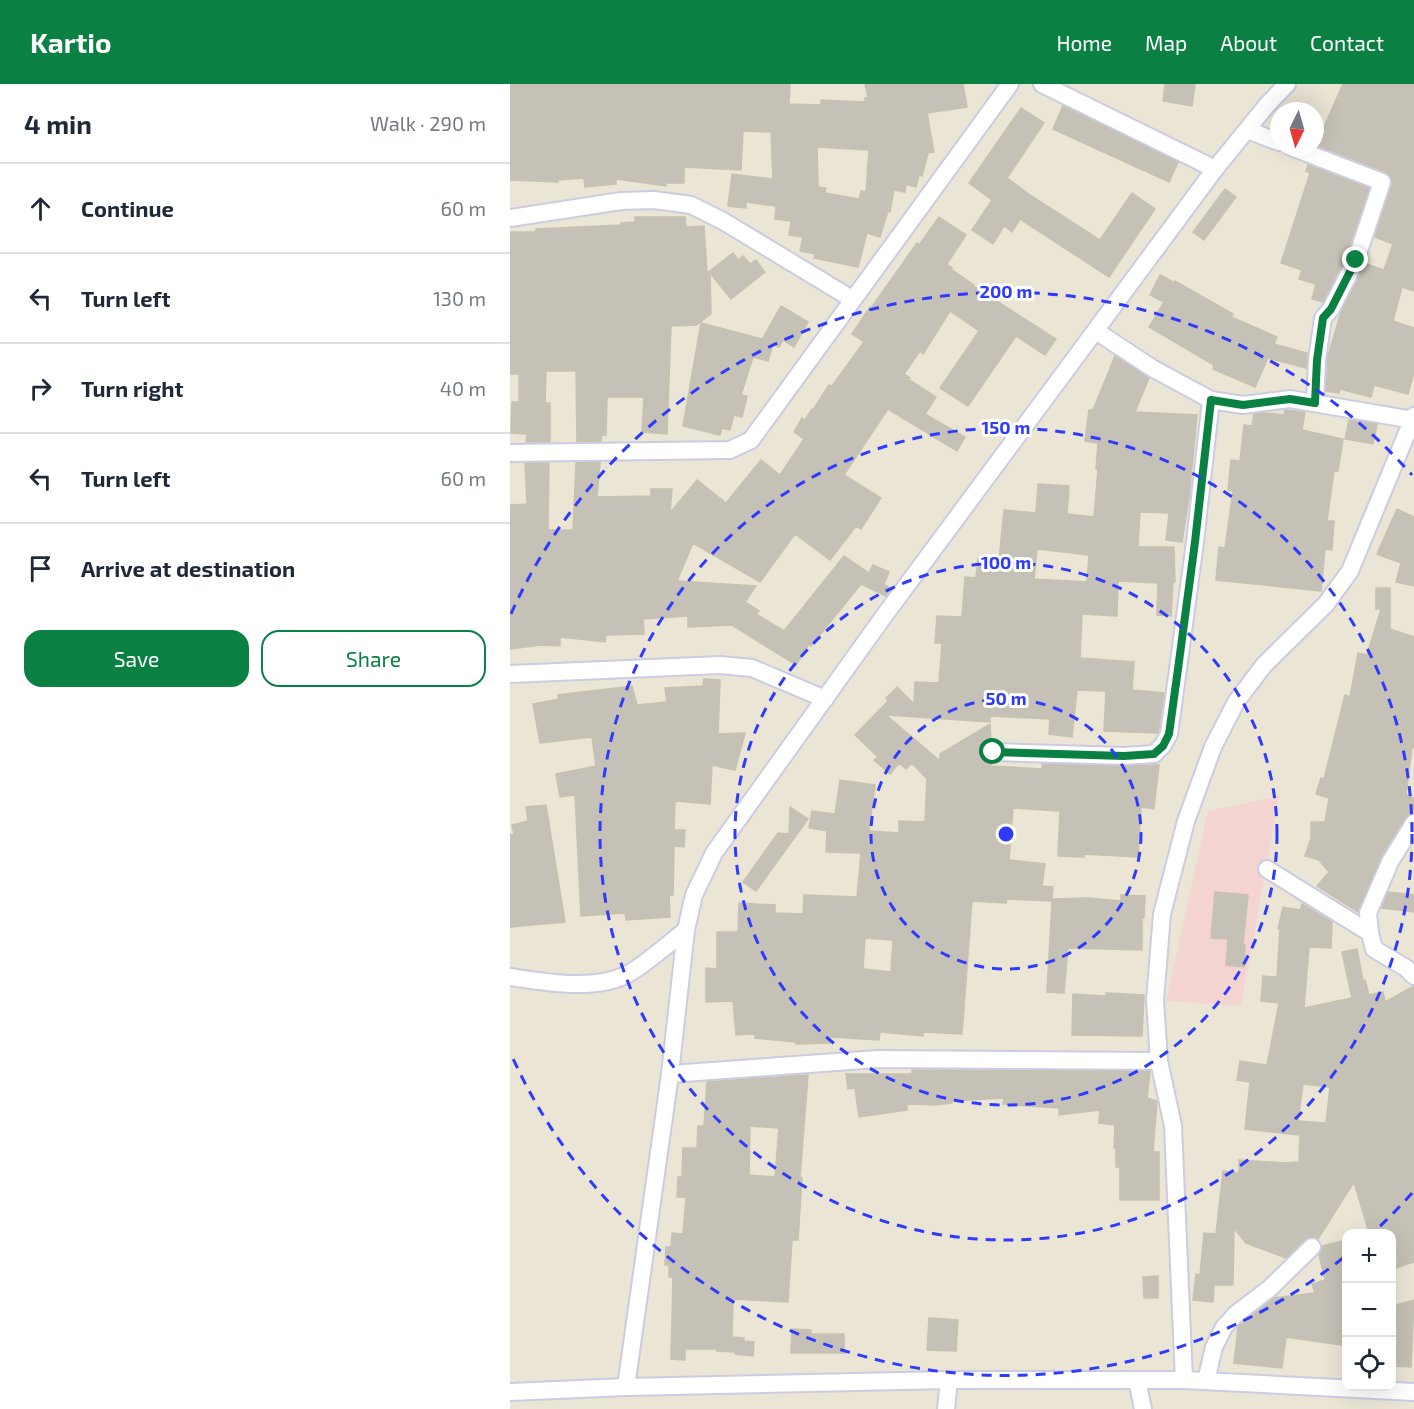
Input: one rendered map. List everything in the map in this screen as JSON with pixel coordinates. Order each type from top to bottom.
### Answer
[{"type":"street","points":[[510,453],[730,450],[751,440],[852,298],[1010,84]]},
{"type":"street","points":[[1042,84],[1215,169]]},
{"type":"street","points":[[626,1387],[670,1074],[686,930],[694,895],[714,853],[1215,169],[1287,84]]},
{"type":"street","points":[[1247,130],[1270,139]]},
{"type":"street","points":[[1314,156],[1382,182],[1356,260],[1331,309],[1323,318],[1317,360],[1315,403]]},
{"type":"street","points":[[510,218],[621,201],[654,200],[691,205],[723,221],[852,298]]},
{"type":"street","points":[[1096,331],[1152,368],[1211,400],[1243,405],[1290,399],[1414,419],[1350,571],[1326,604],[1263,664],[1236,702],[1213,747],[1186,821],[1162,914],[1155,1000],[1159,1061],[1173,1126],[1184,1380]]},
{"type":"street","points":[[993,752],[1124,756],[1154,754],[1163,746],[1169,734],[1211,400]]},
{"type":"street","points":[[510,674],[720,665],[752,669],[825,699]]},
{"type":"street","points":[[1414,823],[1390,862],[1368,913],[1374,949],[1406,968],[1414,976]]},
{"type":"street","points":[[1267,869],[1370,933]]},
{"type":"street","points":[[510,976],[556,983],[603,982],[626,975],[686,930]]},
{"type":"street","points":[[670,1074],[878,1059],[1159,1061]]},
{"type":"street","points":[[1206,1381],[1214,1347],[1224,1327],[1236,1314],[1269,1289],[1312,1247]]},
{"type":"street","points":[[946,1409],[948,1380]]},
{"type":"street","points":[[510,1392],[626,1387],[948,1380],[1184,1380],[1414,1392]]},
{"type":"street","points":[[1137,1380],[1143,1409]]},
{"type":"shaded area","points":[[1279,796],[1241,1006],[1166,1001],[1208,811]]},
{"type":"building","points":[[510,84],[790,84],[789,104],[821,105],[821,100],[865,102],[865,98],[868,98],[865,84],[963,84],[967,107],[927,113],[934,152],[928,153],[922,176],[919,175],[916,187],[906,184],[905,192],[894,190],[890,212],[888,211],[880,237],[867,233],[858,267],[814,258],[815,254],[800,251],[803,237],[789,235],[791,221],[775,219],[776,206],[746,202],[746,208],[728,206],[732,174],[773,179],[771,132],[743,131],[741,170],[684,167],[684,183],[666,183],[666,186],[616,179],[616,184],[585,187],[584,178],[558,180],[558,182],[510,180]],"holes":[[[817,147],[869,150],[866,192],[861,191],[859,199],[825,193],[826,188],[818,187]]]},
{"type":"building","points":[[1165,84],[1195,84],[1192,106],[1163,101]]},
{"type":"building","points":[[1343,84],[1414,84],[1414,291],[1402,287],[1393,321],[1414,328],[1414,372],[1408,394],[1374,385],[1371,397],[1340,389],[1339,393],[1326,391],[1328,356],[1341,312],[1366,264],[1384,270],[1393,244],[1375,237],[1392,185],[1390,176],[1386,172],[1324,148],[1324,127]]},
{"type":"building","points":[[1063,106],[1178,162],[1169,182],[1053,129]]},
{"type":"building","points":[[1021,108],[1044,123],[1007,178],[1100,240],[1132,193],[1155,209],[1109,277],[1020,219],[1012,232],[1004,226],[993,244],[972,230],[992,200],[969,183]]},
{"type":"building","points":[[1308,165],[1369,188],[1346,256],[1323,302],[1312,299],[1316,284],[1299,279],[1302,270],[1281,263],[1310,173],[1306,171]]},
{"type":"building","points":[[1225,189],[1236,197],[1204,240],[1193,232]]},
{"type":"building","points":[[635,217],[685,217],[686,227],[704,226],[707,273],[733,253],[738,260],[743,256],[750,264],[756,260],[765,272],[731,299],[710,273],[711,314],[696,325],[671,326],[667,434],[642,432],[644,397],[607,397],[606,435],[602,435],[601,441],[577,442],[576,371],[546,371],[545,403],[550,403],[550,442],[526,442],[527,434],[511,433],[512,402],[519,402],[519,374],[510,374],[510,232],[621,225],[621,223],[635,222]]},
{"type":"building","points":[[939,217],[966,235],[947,264],[973,286],[1056,339],[1045,355],[1016,336],[968,406],[940,388],[979,331],[950,311],[923,354],[920,351],[904,374],[936,397],[925,414],[965,437],[957,451],[888,409],[844,475],[881,498],[861,529],[856,526],[830,560],[795,534],[760,582],[693,543],[677,581],[756,586],[745,602],[759,611],[756,614],[784,631],[844,556],[869,573],[873,565],[889,572],[884,584],[891,589],[886,596],[861,584],[811,646],[809,644],[796,665],[732,625],[688,627],[688,616],[643,619],[644,634],[606,635],[605,642],[560,637],[560,646],[541,645],[510,649],[510,505],[527,504],[525,463],[549,463],[548,530],[573,530],[576,463],[600,462],[597,497],[651,496],[651,489],[672,489],[670,513],[697,480],[726,503],[761,460],[780,475],[804,439],[794,432],[802,418],[805,420],[829,385],[832,386],[864,342],[852,334],[917,243],[919,245]]},
{"type":"building","points":[[1160,275],[1233,314],[1231,317],[1277,337],[1274,344],[1307,353],[1306,368],[1268,358],[1255,387],[1213,369],[1214,365],[1149,327],[1164,302],[1150,295]]},
{"type":"building","points":[[781,306],[808,322],[794,347],[783,340],[779,347],[773,344],[768,361],[753,357],[741,395],[747,396],[742,417],[734,415],[730,430],[722,428],[720,435],[683,426],[701,323],[766,340],[763,338]]},
{"type":"building","points":[[1115,356],[1149,378],[1135,412],[1197,415],[1182,542],[1166,540],[1169,513],[1140,512],[1138,547],[1174,547],[1175,582],[1173,582],[1171,616],[1157,615],[1158,583],[1118,581],[1117,616],[1082,614],[1080,658],[1134,662],[1132,690],[1164,693],[1158,733],[1104,731],[1106,691],[1077,690],[1072,737],[1049,734],[1050,719],[990,716],[990,722],[886,715],[940,761],[940,754],[990,724],[991,742],[984,746],[983,752],[984,757],[991,762],[991,766],[1042,769],[1042,764],[1159,765],[1154,809],[1141,807],[1138,857],[1084,854],[1084,857],[1058,856],[1060,811],[1013,808],[1009,860],[1045,864],[1042,886],[1053,887],[1052,899],[1088,898],[1121,901],[1121,895],[1145,896],[1142,950],[1068,948],[1064,993],[1047,992],[1052,901],[1007,899],[1006,903],[972,901],[962,1034],[923,1032],[923,1036],[880,1032],[879,1040],[830,1037],[831,1043],[796,1044],[796,1042],[755,1038],[755,1034],[736,1035],[733,1001],[706,1002],[706,968],[717,969],[717,932],[738,932],[739,903],[775,905],[775,913],[803,914],[804,895],[857,897],[861,853],[826,852],[827,831],[809,828],[812,811],[835,814],[840,780],[875,785],[869,831],[899,833],[899,821],[925,822],[927,779],[912,763],[906,769],[899,763],[890,774],[874,760],[878,757],[855,735],[888,701],[886,698],[897,687],[914,704],[915,682],[939,683],[942,643],[935,643],[937,616],[962,617],[965,577],[976,578],[978,558],[999,560],[1004,510],[1036,513],[1038,484],[1069,486],[1067,514],[1094,517],[1098,443],[1085,441],[1089,410],[1093,410]],"holes":[[[1037,549],[1089,555],[1087,582],[1034,579]],[[865,938],[893,940],[891,972],[863,969]]]},
{"type":"building","points":[[1285,410],[1305,412],[1302,430],[1343,439],[1338,471],[1334,471],[1327,521],[1334,521],[1332,550],[1325,549],[1321,591],[1216,580],[1219,547],[1225,548],[1233,491],[1228,490],[1231,460],[1240,461],[1244,425],[1252,426],[1254,414],[1284,415]]},
{"type":"building","points":[[1349,420],[1377,424],[1373,444],[1345,439]]},
{"type":"building","points":[[1397,509],[1414,517],[1414,586],[1396,582],[1401,563],[1377,554]]},
{"type":"building","points":[[1376,588],[1390,588],[1390,629],[1414,637],[1414,748],[1412,747],[1406,795],[1414,798],[1414,807],[1381,857],[1358,912],[1317,886],[1329,872],[1319,860],[1305,856],[1311,838],[1311,822],[1325,822],[1329,798],[1316,794],[1321,778],[1324,779],[1345,695],[1350,697],[1358,653],[1367,655],[1381,609],[1376,609]]},
{"type":"building","points":[[704,679],[720,680],[718,734],[745,733],[735,770],[712,765],[710,804],[675,801],[674,830],[685,830],[684,847],[674,846],[673,895],[669,895],[670,917],[626,920],[625,913],[581,916],[575,795],[560,797],[556,774],[596,766],[592,737],[540,743],[533,704],[559,699],[558,695],[632,686],[637,705],[667,702],[665,688],[703,686]]},
{"type":"building","points":[[546,805],[565,922],[510,927],[510,835],[514,834],[512,825],[528,821],[526,807]]},
{"type":"building","points":[[790,807],[808,819],[756,891],[743,882],[778,833],[789,834]]},
{"type":"building","points":[[1215,892],[1248,895],[1243,944],[1245,945],[1244,967],[1226,965],[1228,939],[1211,938]]},
{"type":"building","points":[[1388,892],[1414,895],[1414,912],[1382,908]]},
{"type":"building","points":[[1302,904],[1332,922],[1331,948],[1309,947],[1304,1008],[1352,998],[1342,952],[1357,949],[1363,981],[1365,980],[1369,995],[1383,992],[1385,1002],[1414,986],[1414,1262],[1396,1268],[1396,1229],[1368,1229],[1354,1182],[1318,1239],[1310,1237],[1305,1239],[1286,1258],[1246,1243],[1234,1228],[1233,1285],[1214,1285],[1213,1302],[1193,1300],[1196,1274],[1200,1275],[1204,1233],[1216,1234],[1223,1171],[1239,1173],[1239,1160],[1299,1162],[1300,1135],[1245,1129],[1250,1082],[1237,1080],[1240,1061],[1267,1065],[1279,1003],[1261,1001],[1263,976],[1277,977],[1280,929],[1278,929],[1283,907],[1300,910]],"holes":[[[1303,1084],[1330,1087],[1326,1123],[1298,1121]]]},
{"type":"building","points":[[1106,993],[1144,995],[1142,1036],[1072,1035],[1073,994],[1106,996]]},
{"type":"building","points":[[912,1070],[1150,1071],[1147,1098],[1157,1101],[1153,1152],[1159,1152],[1159,1200],[1120,1200],[1120,1167],[1116,1167],[1116,1148],[1114,1148],[1115,1125],[1099,1123],[1100,1110],[1059,1115],[1059,1108],[1003,1104],[1004,1098],[951,1101],[952,1103],[936,1105],[907,1104],[907,1110],[859,1117],[855,1088],[848,1089],[846,1074],[912,1074]]},
{"type":"building","points":[[808,1075],[798,1240],[792,1240],[788,1302],[733,1299],[732,1337],[754,1342],[753,1356],[717,1351],[717,1349],[685,1349],[685,1360],[671,1359],[673,1277],[669,1277],[669,1265],[665,1265],[666,1247],[671,1247],[672,1233],[683,1234],[686,1197],[677,1197],[678,1177],[682,1177],[683,1148],[697,1148],[698,1126],[704,1126],[707,1082]],"holes":[[[750,1126],[779,1128],[775,1177],[749,1175]]]},
{"type":"building","points":[[1342,1241],[1342,1345],[1286,1337],[1282,1368],[1234,1363],[1238,1327],[1274,1298],[1315,1293],[1312,1284],[1325,1280],[1319,1255],[1322,1246]]},
{"type":"building","points":[[1158,1276],[1158,1298],[1144,1298],[1143,1277]]},
{"type":"building","points":[[1414,1300],[1411,1367],[1396,1366],[1396,1305]]},
{"type":"building","points":[[929,1318],[958,1320],[956,1351],[927,1350]]},
{"type":"building","points":[[792,1329],[811,1330],[811,1334],[844,1334],[844,1353],[791,1353]]},
{"type":"route","points":[[993,752],[1124,756],[1154,754],[1163,746],[1169,734],[1195,542],[1211,400],[1243,405],[1290,399],[1315,403],[1317,360],[1323,318],[1331,309],[1356,260]]}]
